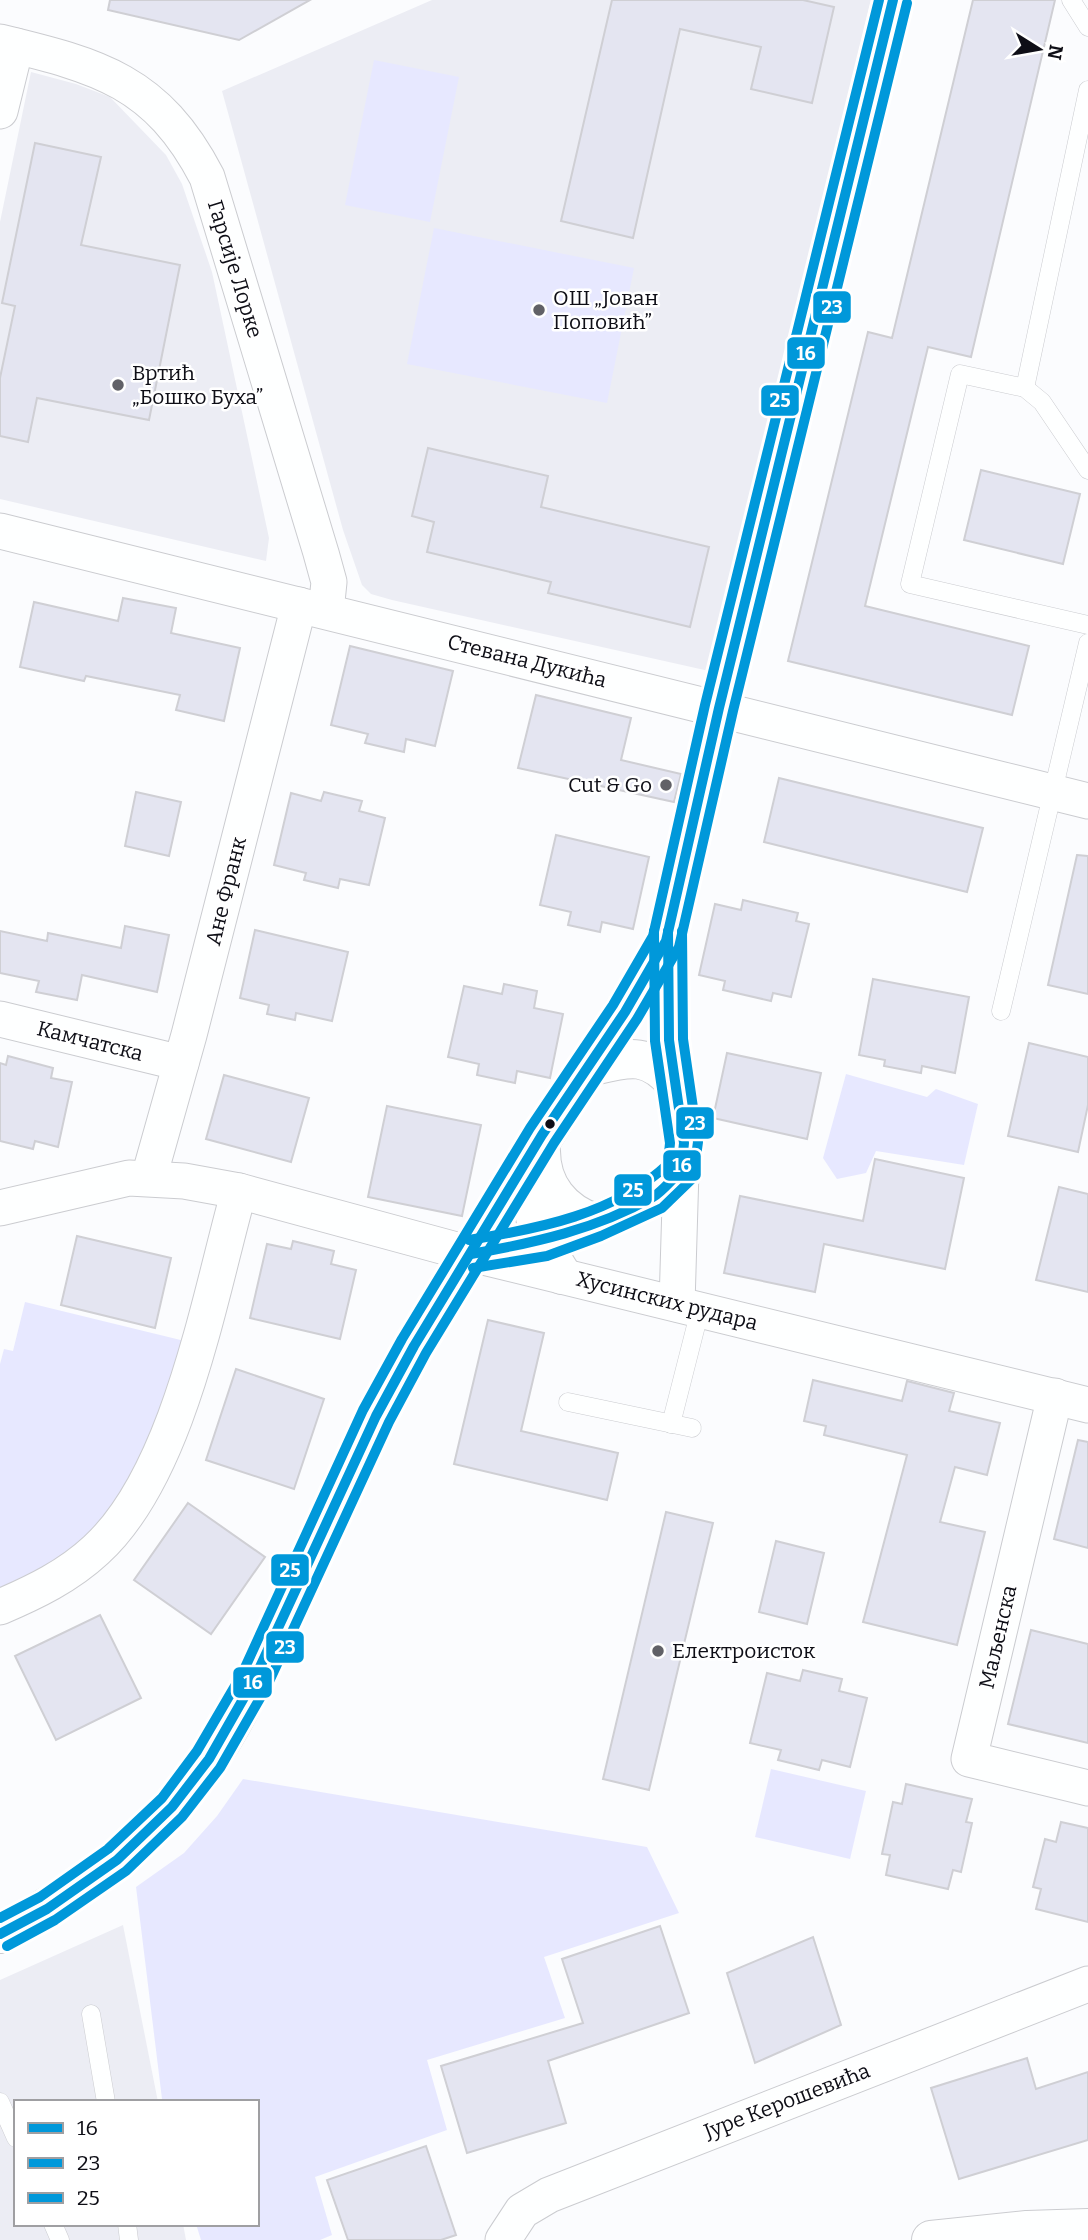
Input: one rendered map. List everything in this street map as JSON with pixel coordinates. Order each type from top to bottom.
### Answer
[{"type":"street","points":[[689,1307],[681,1171],[684,1143],[669,1040],[666,941],[719,708],[893,0]]},
{"type":"street","points":[[0,111],[8,44]]},
{"type":"street","name":"Гарсије Лорке","points":[[8,44],[66,57],[108,74],[157,106],[189,144],[207,177],[329,582],[312,608]]},
{"type":"street","name":"Стевана Дукића","points":[[0,531],[1088,801]]},
{"type":"street","name":"Ане Франк","points":[[149,1177],[312,608]]},
{"type":"street","points":[[0,1934],[47,1909],[117,1860],[172,1807],[209,1759],[266,1655],[376,1416],[542,1135],[589,1067],[666,941]]},
{"type":"street","name":"Камчатска","points":[[0,1019],[181,1063]]},
{"type":"street","points":[[589,1067],[630,1058],[643,1059],[663,1069],[675,1083]]},
{"type":"street","points":[[542,1135],[542,1168],[550,1189],[564,1207],[595,1223]]},
{"type":"street","points":[[542,1135],[531,1195],[533,1216],[543,1242],[562,1275]]},
{"type":"street","points":[[471,1254],[543,1242],[595,1223],[655,1196],[681,1171]]},
{"type":"street","name":"Хусинских рудара","points":[[0,1208],[91,1186],[149,1177],[239,1191],[471,1254],[1072,1401]]},
{"type":"street","points":[[0,1607],[63,1576],[98,1549],[116,1530],[147,1480],[176,1417],[239,1191]]},
{"type":"street","name":"Маљенска","points":[[1072,1401],[969,1759],[1088,1788]]},
{"type":"street","name":"Јуре Керошевића","points":[[503,2240],[522,2211],[549,2195],[1088,1984]]},
{"type":"street","points":[[955,2239],[1088,2228]]},
{"type":"lane","points":[[1071,0],[1088,27]]},
{"type":"lane","points":[[1025,388],[1088,90]]},
{"type":"lane","points":[[1088,470],[1042,402],[1025,388],[960,374],[909,584],[1088,625]]},
{"type":"lane","points":[[1001,1011],[1088,643]]},
{"type":"lane","points":[[671,1424],[689,1307]]},
{"type":"lane","points":[[568,1402],[692,1429]]},
{"type":"lane","points":[[91,2014],[106,2100]]},
{"type":"lane","points":[[0,2102],[14,2134]]},
{"type":"shaded area","name":"ОШ „Јован Поповић”","points":[[432,0],[871,0],[709,671],[392,600],[371,594],[362,585],[343,530],[222,91]]},
{"type":"shaded area","points":[[374,60],[459,77],[430,222],[345,205]]},
{"type":"shaded area","name":"Вртић „Бошко Буха”","points":[[31,72],[76,84],[110,97],[166,155],[182,184],[212,272],[269,538],[266,561],[0,499],[0,222]]},
{"type":"shaded area","points":[[434,228],[634,268],[607,403],[407,364]]},
{"type":"shaded area","points":[[846,1074],[927,1097],[936,1089],[978,1104],[964,1165],[876,1151],[866,1173],[837,1179],[823,1158]]},
{"type":"shaded area","points":[[25,1302],[197,1344],[116,1530],[0,1607],[0,1364],[4,1349],[13,1351]]},
{"type":"shaded area","points":[[771,1769],[866,1791],[850,1859],[755,1837]]},
{"type":"shaded area","points":[[243,1779],[647,1847],[679,1913],[544,1957],[565,2018],[427,2060],[447,2130],[315,2177],[332,2235],[320,2240],[201,2240],[197,2226],[259,2226],[259,2100],[162,2099],[136,1887],[184,1853],[217,1816]]},
{"type":"shaded area","points":[[123,1925],[158,2100],[14,2100],[14,2226],[183,2226],[186,2240],[0,2240],[0,1980]]},
{"type":"building","points":[[110,0],[310,0],[239,40],[108,10]]},
{"type":"building","points":[[612,0],[803,0],[834,7],[812,103],[751,89],[761,47],[680,29],[633,238],[561,221]]},
{"type":"building","points":[[973,0],[1055,0],[971,357],[928,347],[865,606],[1029,646],[1012,715],[788,661],[868,332],[892,338]]},
{"type":"building","points":[[35,143],[101,157],[81,245],[180,265],[149,420],[37,398],[28,442],[0,436],[0,378],[15,306],[2,303]]},
{"type":"building","points":[[428,448],[548,476],[541,507],[709,547],[690,627],[548,593],[551,582],[427,552],[434,522],[412,516]]},
{"type":"building","points":[[981,470],[1080,494],[1063,564],[964,540]]},
{"type":"building","points":[[123,598],[176,608],[171,633],[240,648],[224,721],[176,710],[180,695],[86,676],[84,681],[20,667],[34,602],[118,621]]},
{"type":"building","points":[[350,646],[453,671],[435,746],[406,739],[404,752],[365,743],[368,734],[331,725]]},
{"type":"building","points":[[536,695],[631,718],[621,760],[681,774],[674,802],[518,768]]},
{"type":"building","points":[[779,778],[983,828],[967,892],[764,842]]},
{"type":"building","points":[[136,792],[181,802],[169,856],[125,846]]},
{"type":"building","points":[[324,792],[362,801],[359,811],[385,818],[369,885],[340,879],[338,888],[304,880],[306,873],[274,865],[291,793],[321,801]]},
{"type":"building","points":[[556,835],[649,857],[633,929],[602,922],[600,932],[568,925],[571,912],[540,905]]},
{"type":"building","points":[[1077,855],[1088,856],[1088,994],[1048,985]]},
{"type":"building","points":[[743,900],[798,913],[796,921],[809,924],[791,997],[773,993],[771,1001],[723,990],[725,981],[699,975],[715,904],[741,910]]},
{"type":"building","points":[[125,926],[169,935],[157,992],[82,975],[77,1000],[36,992],[39,981],[0,973],[0,931],[47,941],[48,933],[121,948]]},
{"type":"building","points":[[255,930],[348,952],[332,1021],[296,1013],[295,1020],[267,1014],[269,1005],[240,998]]},
{"type":"building","points":[[873,979],[969,997],[955,1073],[922,1066],[921,1073],[884,1066],[885,1060],[859,1055]]},
{"type":"building","points":[[504,984],[537,991],[534,1008],[563,1014],[550,1078],[517,1071],[515,1083],[477,1075],[479,1064],[448,1057],[464,986],[502,994]]},
{"type":"building","points":[[1029,1043],[1088,1057],[1088,1105],[1078,1152],[1008,1136]]},
{"type":"building","points":[[727,1053],[821,1073],[807,1139],[713,1118]]},
{"type":"building","points":[[8,1056],[53,1068],[51,1078],[72,1082],[58,1147],[35,1141],[33,1149],[0,1141],[0,1063],[6,1065]]},
{"type":"building","points":[[224,1075],[309,1098],[291,1162],[206,1139]]},
{"type":"building","points":[[387,1106],[481,1125],[462,1216],[368,1197]]},
{"type":"building","points":[[875,1159],[964,1178],[945,1269],[824,1244],[815,1292],[724,1273],[740,1196],[863,1221]]},
{"type":"building","points":[[1059,1187],[1088,1194],[1088,1292],[1036,1280]]},
{"type":"building","points":[[77,1236],[171,1258],[155,1328],[61,1305]]},
{"type":"building","points":[[293,1241],[334,1251],[331,1264],[356,1270],[340,1339],[250,1318],[267,1244],[291,1249]]},
{"type":"building","points":[[488,1320],[544,1333],[521,1431],[618,1453],[607,1500],[454,1464]]},
{"type":"building","points":[[236,1369],[324,1399],[294,1489],[206,1460]]},
{"type":"building","points":[[813,1380],[902,1401],[907,1381],[954,1393],[949,1411],[1000,1423],[987,1475],[955,1467],[940,1522],[985,1532],[957,1645],[863,1622],[907,1455],[824,1435],[826,1426],[804,1421]]},
{"type":"building","points":[[1078,1440],[1088,1442],[1088,1548],[1054,1539]]},
{"type":"building","points":[[188,1503],[265,1557],[211,1634],[134,1580]]},
{"type":"building","name":"Електроисток","points":[[666,1512],[713,1523],[649,1790],[603,1779]]},
{"type":"building","points":[[776,1541],[824,1553],[807,1624],[759,1612]]},
{"type":"building","points":[[100,1615],[141,1698],[56,1740],[15,1656]]},
{"type":"building","points":[[1031,1630],[1088,1644],[1088,1743],[1008,1724]]},
{"type":"building","points":[[803,1670],[842,1679],[839,1691],[867,1698],[850,1767],[822,1760],[819,1770],[778,1760],[781,1750],[750,1743],[767,1673],[800,1681]]},
{"type":"building","points":[[906,1784],[972,1799],[966,1822],[972,1823],[961,1872],[953,1870],[948,1889],[886,1875],[890,1855],[882,1854],[893,1802],[902,1804]]},
{"type":"building","points":[[1061,1822],[1088,1828],[1088,1922],[1036,1909],[1041,1889],[1033,1887],[1045,1839],[1056,1842]]},
{"type":"building","points":[[660,1926],[689,2013],[548,2061],[566,2123],[467,2153],[441,2066],[583,2023],[562,1959]]},
{"type":"building","points":[[813,1937],[841,2025],[755,2063],[727,1973]]},
{"type":"building","points":[[1027,2058],[1036,2089],[1088,2072],[1088,2140],[959,2179],[931,2088]]},
{"type":"building","points":[[426,2146],[456,2235],[441,2240],[348,2240],[327,2180]]},
{"type":"transit line","name":"25","points":[[0,1918],[40,1897],[108,1849],[162,1798],[197,1751],[242,1674],[363,1410],[402,1339],[530,1128],[613,1005],[653,936],[705,705],[879,0]]},
{"type":"transit line","name":"16","points":[[0,1934],[47,1909],[117,1860],[172,1807],[209,1759],[254,1680],[376,1416],[414,1346],[542,1135],[625,1012],[666,941],[719,708],[893,0]]},
{"type":"transit line","name":"23","points":[[7,1946],[55,1920],[126,1871],[182,1817],[220,1768],[267,1686],[389,1422],[426,1353],[554,1143],[637,1019],[679,947],[733,711],[907,3]]},
{"type":"transit line","name":"25","points":[[469,1240],[521,1231],[574,1217],[625,1195],[668,1164],[670,1143],[655,1041],[654,931]]},
{"type":"transit line","name":"16","points":[[471,1254],[542,1240],[610,1218],[653,1197],[681,1171],[684,1143],[669,1040],[668,931]]},
{"type":"transit line","name":"23","points":[[473,1268],[547,1256],[601,1236],[662,1208],[693,1178],[698,1142],[683,1039],[682,931]]},
{"type":"place","name":"ОШ „Јован Поповић”","points":[[539,310]]},
{"type":"place","name":"Вртић „Бошко Буха”","points":[[118,385]]},
{"type":"place","name":"Cut & Go","points":[[666,785]]},
{"type":"place","name":"Електроисток","points":[[658,1651]]}]
